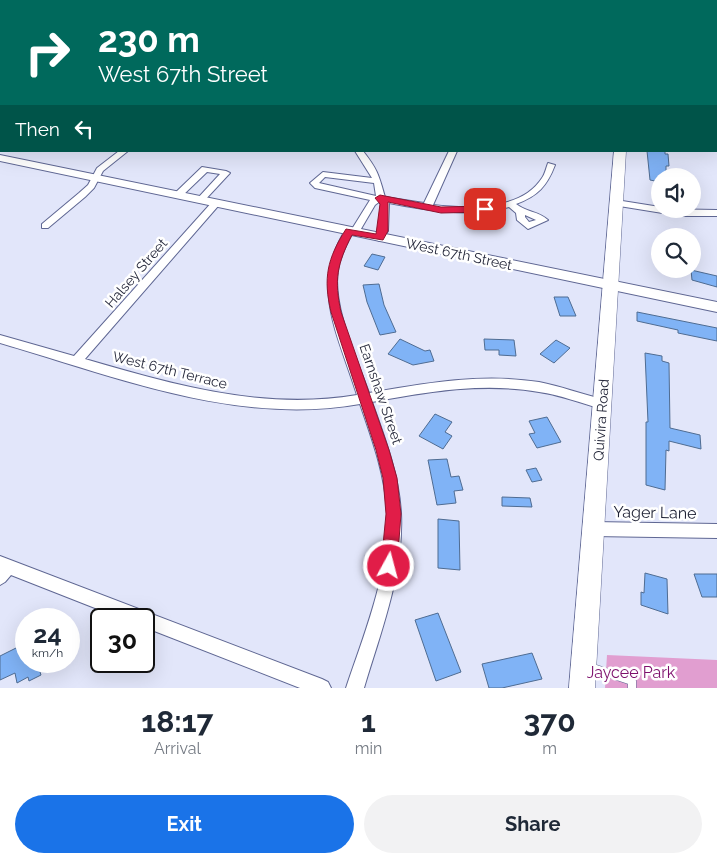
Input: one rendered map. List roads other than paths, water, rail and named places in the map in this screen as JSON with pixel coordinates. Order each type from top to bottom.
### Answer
[{"type":"main road","name":"Quivira Road","points":[[582,688],[620,152]]},
{"type":"street","points":[[46,226],[82,194],[96,178],[100,170],[123,152]]},
{"type":"street","points":[[360,152],[372,170],[377,181],[380,198],[385,204],[383,231],[380,238]]},
{"type":"street","points":[[427,207],[453,152]]},
{"type":"street","name":"West 67th Street","points":[[0,158],[717,307]]},
{"type":"street","points":[[377,181],[323,174],[314,183],[318,186],[427,207],[465,211],[510,204],[522,199],[541,186],[546,179],[551,165]]},
{"type":"street","points":[[178,195],[205,169],[226,173],[201,199]]},
{"type":"street","points":[[352,232],[371,202],[380,198]]},
{"type":"street","points":[[616,202],[681,213],[717,213]]},
{"type":"street","name":"Halsey Street","points":[[77,361],[216,203]]},
{"type":"street","points":[[510,204],[521,212]]},
{"type":"street","name":"Earnshaw Street","points":[[352,232],[336,255],[331,290],[336,312],[383,450],[390,478],[394,514],[392,552],[384,594],[356,688]]},
{"type":"street","name":"West 67th Terrace","points":[[0,339],[180,390],[246,403],[334,404],[450,384],[484,382],[540,387],[602,404]]},
{"type":"street","name":"Yager Lane","points":[[593,528],[717,531]]},
{"type":"street","points":[[3,569],[322,688]]},
{"type":"lane","points":[[584,665],[632,681],[632,688]]},
{"type":"park label","name":"Jaycee Park","points":[[631,672]]}]
